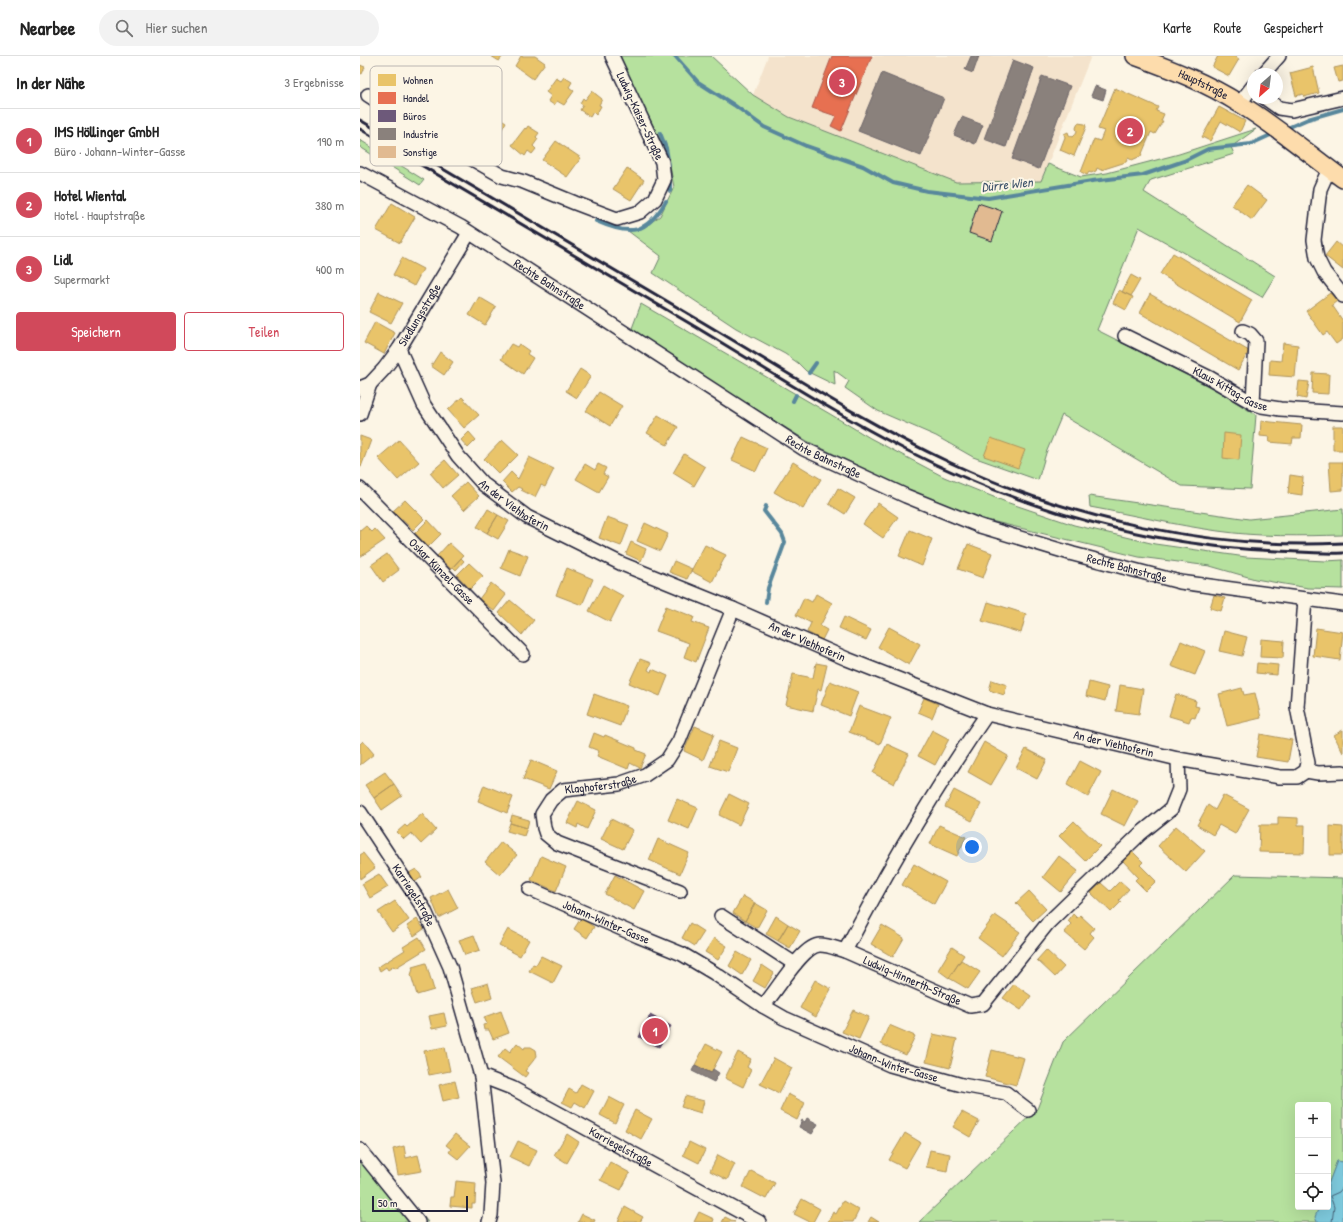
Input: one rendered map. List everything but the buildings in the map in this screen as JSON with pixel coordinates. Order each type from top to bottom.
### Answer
[{"type":"main road","name":"Hauptstraße","points":[[1135,56],[1192,78],[1240,103],[1268,122],[1329,169]]},
{"type":"main road","points":[[1329,169],[1343,179]]},
{"type":"street","name":"Ludwig-Kaiser-Straße","points":[[476,166],[499,181],[524,182],[617,219],[640,212],[655,200],[664,180],[662,162],[612,56]]},
{"type":"street","points":[[1268,68],[1279,56]]},
{"type":"street","points":[[1240,103],[1247,94]]},
{"type":"street","points":[[1273,104],[1279,108],[1292,110],[1343,98]]},
{"type":"street","points":[[1329,169],[1320,188],[1314,240],[1317,258],[1324,272],[1343,296]]},
{"type":"street","name":"Rechte Bahnstraße","points":[[360,173],[469,233],[804,448],[906,496],[980,526],[1088,558],[1180,582],[1343,604]]},
{"type":"street","name":"Siedlungsstraße","points":[[365,386],[384,369],[399,349],[469,233]]},
{"type":"street","points":[[1243,331],[1250,334],[1256,341],[1253,391],[1254,403]]},
{"type":"street","name":"Klaus Kittag-Gasse","points":[[1125,336],[1210,378],[1262,406],[1280,409],[1343,413]]},
{"type":"street","name":"An der Viehhoferin","points":[[399,349],[424,405],[458,456],[484,484],[527,517],[622,564],[733,609],[847,659],[987,714],[1178,760],[1280,777],[1297,777],[1306,771],[1318,773],[1343,772]]},
{"type":"street","points":[[360,414],[365,386]]},
{"type":"street","name":"Oskar Künzel-Gasse","points":[[360,489],[459,591],[523,654]]},
{"type":"street","points":[[1305,599],[1297,707],[1308,763],[1306,771]]},
{"type":"street","name":"Klaghoferstraße","points":[[680,891],[557,843],[546,834],[542,814],[551,800],[563,790],[619,784],[645,775],[667,760],[679,741],[733,609]]},
{"type":"street","points":[[763,1006],[770,999],[795,964],[812,947],[819,945],[845,951],[881,882],[954,761],[987,714]]},
{"type":"street","name":"Ludwig-Hinnerth-Straße","points":[[845,951],[970,1006],[983,1004],[1048,923],[1140,834],[1171,809],[1179,789],[1178,760]]},
{"type":"street","name":"Karriegelstraße","points":[[360,812],[424,909],[450,967],[481,1076],[493,1183],[491,1215],[489,1222]]},
{"type":"street","name":"Johann-Winter-Gasse","points":[[530,889],[682,954],[784,1018],[890,1065],[962,1085],[1006,1093],[1028,1110]]},
{"type":"street","points":[[720,916],[795,964]]},
{"type":"street","name":"Karriegelstraße","points":[[481,1076],[512,1088],[759,1222]]},
{"type":"street","points":[[360,1150],[418,1222]]},
{"type":"shaded area","points":[[768,56],[1091,56],[1041,181],[956,182],[789,117],[753,95]]},
{"type":"green space","points":[[618,56],[711,56],[753,95],[789,117],[956,182],[1041,181],[1048,164],[1081,177],[1107,173],[1179,154],[1256,129],[1231,147],[1234,154],[1151,180],[1144,192],[1275,276],[1262,297],[1139,227],[1097,330],[1218,391],[1256,415],[1250,489],[1182,486],[1062,415],[1046,453],[1038,480],[973,457],[936,436],[878,411],[845,388],[849,381],[834,370],[835,385],[806,371],[785,354],[736,328],[653,273],[661,256],[628,231],[647,225],[660,216],[674,187],[668,156]]},
{"type":"green space","points":[[360,140],[370,146],[370,153],[360,147]]},
{"type":"green space","points":[[390,166],[402,166],[424,180],[420,185]]},
{"type":"green space","points":[[641,304],[870,438],[944,477],[1006,502],[1074,525],[1155,544],[1246,557],[1325,561],[1343,560],[1343,589],[1308,588],[1255,579],[1210,566],[1139,557],[983,519],[906,489],[807,441],[631,331]]},
{"type":"green space","points":[[1089,496],[1249,519],[1343,509],[1343,535],[1265,535],[1202,529],[1090,507]]},
{"type":"green space","points":[[1235,875],[1343,878],[1343,1162],[1337,1161],[1331,1177],[1331,1102],[1295,1102],[1295,1210],[1318,1210],[1316,1217],[1317,1222],[919,1222],[1037,1109],[1063,1042]]},
{"type":"green space","points":[[360,1143],[428,1222],[360,1222]]},
{"type":"water","points":[[1337,1161],[1343,1162],[1343,1222],[1317,1222],[1315,1217],[1318,1210],[1331,1210],[1331,1177]]},
{"type":"waterway","name":"Dürre Wien","points":[[675,56],[698,82],[734,105],[764,127],[806,146],[863,166],[893,183],[927,191],[988,198],[1092,181],[1143,175],[1184,161],[1208,149],[1251,144],[1275,133]]},
{"type":"waterway","name":"Dürre Wien","points":[[1285,129],[1308,119],[1343,109]]},
{"type":"waterway","points":[[660,133],[666,148],[669,165]]},
{"type":"waterway","points":[[670,178],[670,191]]},
{"type":"waterway","points":[[596,221],[618,229],[636,229],[651,221],[666,201]]},
{"type":"waterway","points":[[809,373],[816,363]]},
{"type":"waterway","points":[[793,401],[796,395]]},
{"type":"waterway","points":[[766,506],[764,511],[782,534],[785,542],[768,588],[766,602]]},
{"type":"railway","points":[[360,120],[370,126]]},
{"type":"railway","points":[[360,129],[370,135]]},
{"type":"railway","points":[[424,166],[826,406],[906,450],[995,490],[1040,507],[1086,521],[1181,541],[1229,548],[1310,553],[1343,553]]},
{"type":"railway","points":[[438,166],[854,413],[918,447],[997,483],[1092,515],[1142,527],[1192,536],[1293,544],[1343,543]]},
{"type":"place","name":"Lidl","points":[[842,82]]},
{"type":"place","name":"Hotel Wiental","points":[[1130,131]]},
{"type":"place","name":"IMS Höllinger GmbH","points":[[655,1031]]}]
